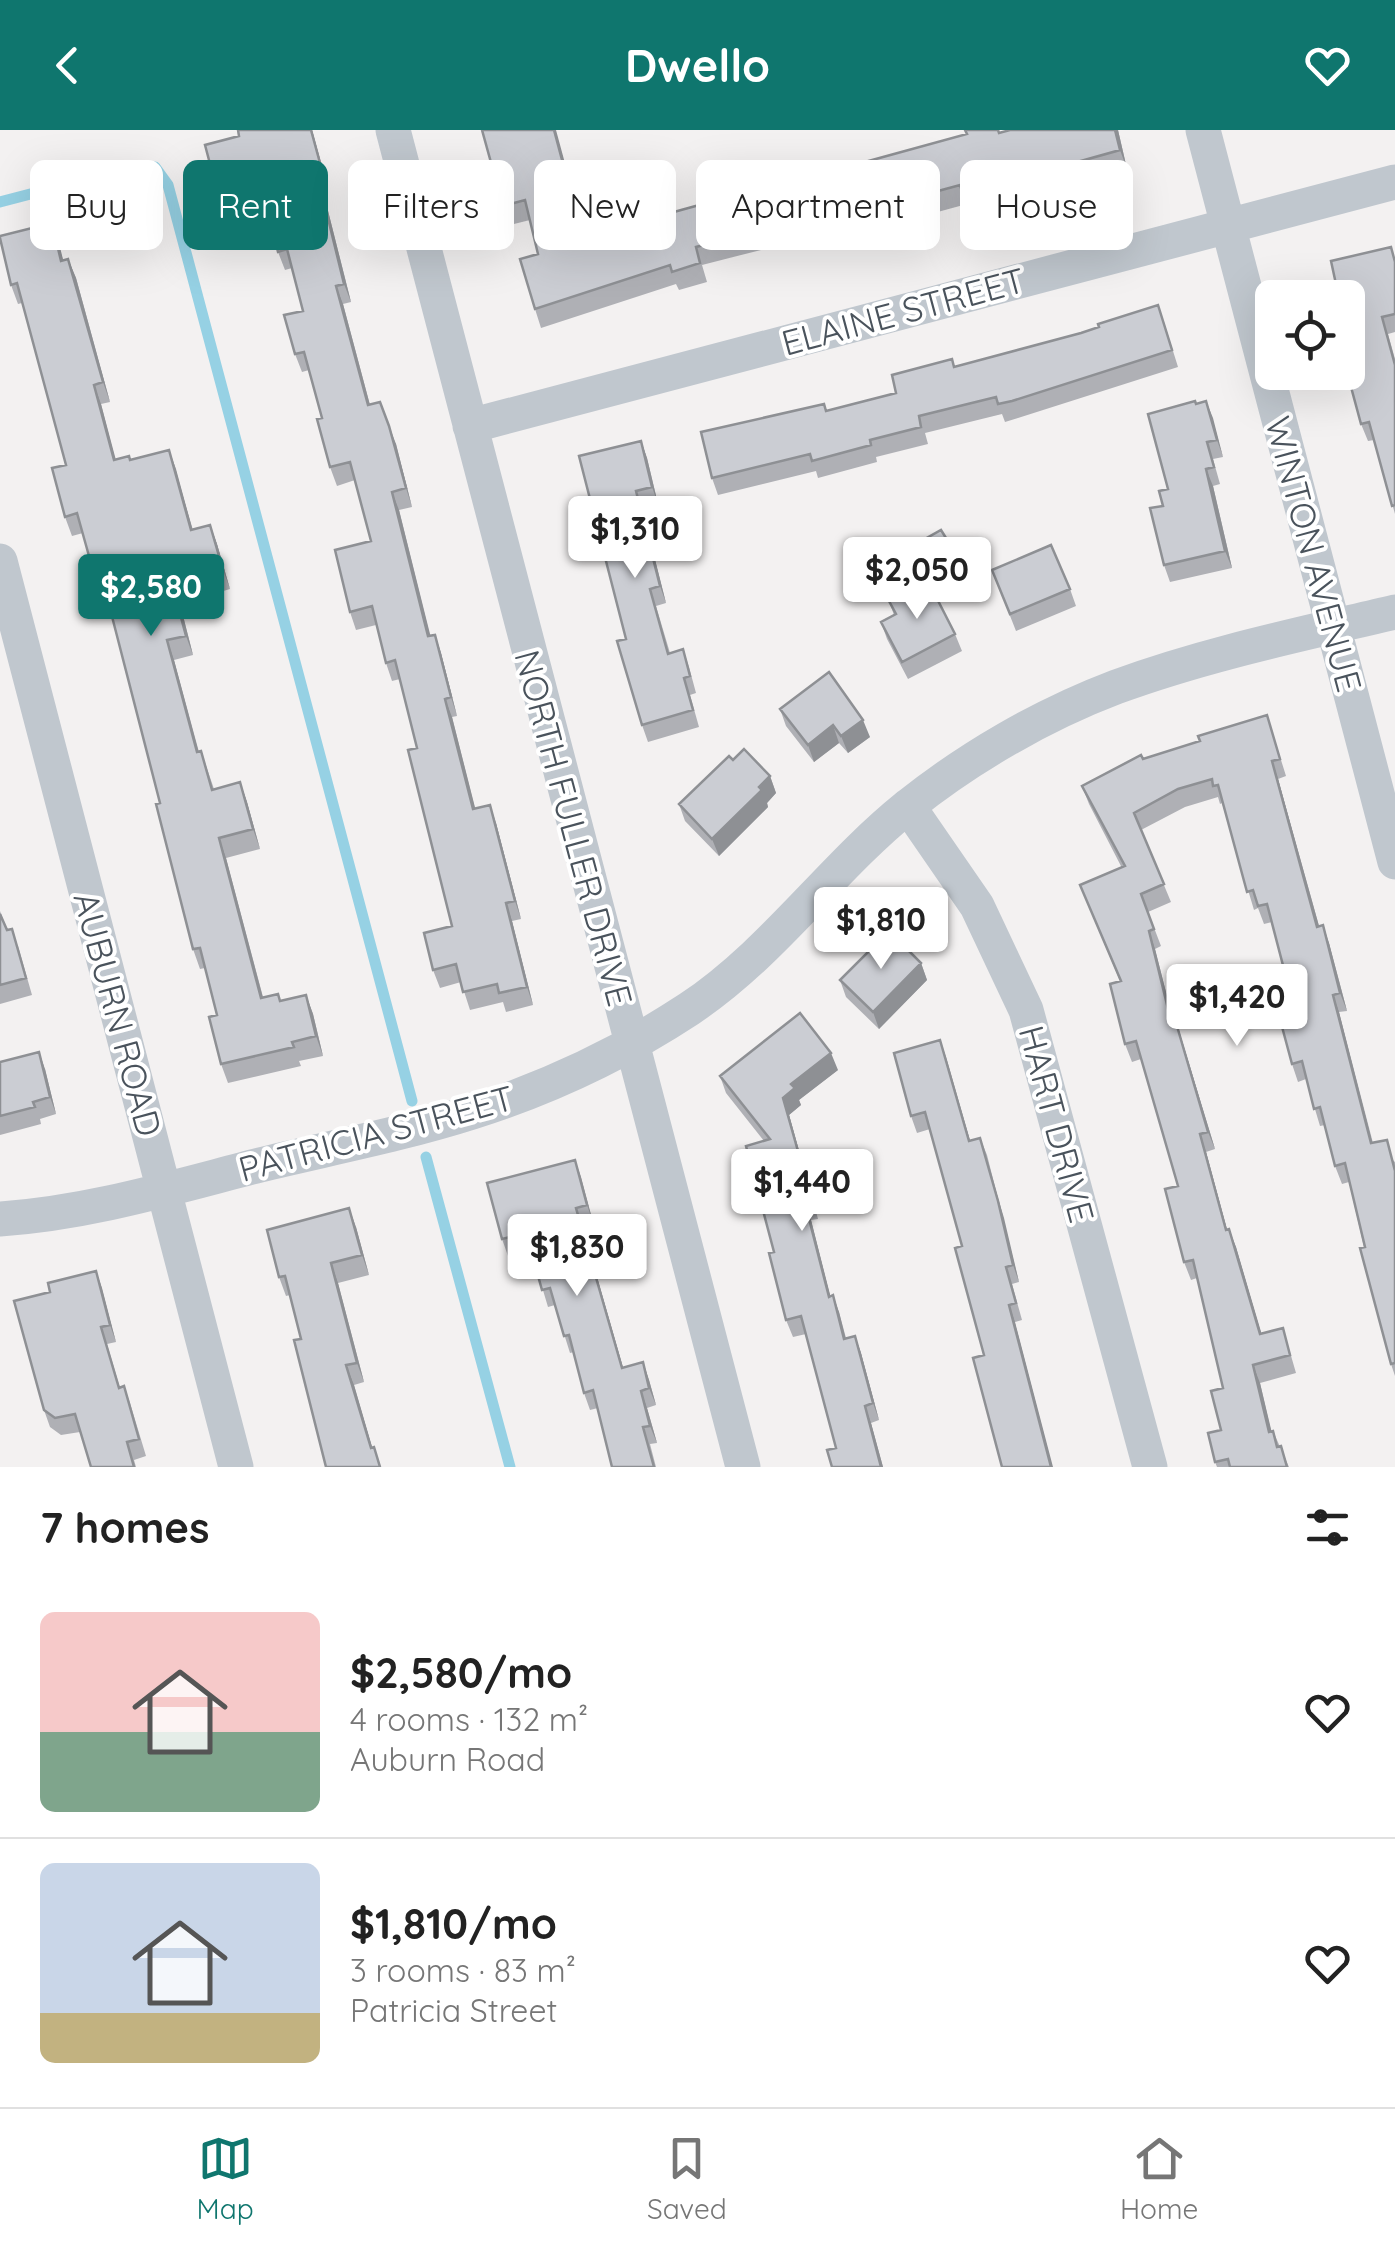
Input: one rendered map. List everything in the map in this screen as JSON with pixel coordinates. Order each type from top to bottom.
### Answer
[{"type":"street","name":"NORTH FULLER DRIVE","points":[[393,130],[743,1467]]},
{"type":"street","name":"WINTON AVENUE","points":[[1203,130],[1395,862]]},
{"type":"street","name":"ELAINE STREET","points":[[470,426],[1395,182]]},
{"type":"street","name":"AUBURN ROAD","points":[[0,560],[236,1467]]},
{"type":"street","name":"PATRICIA STREET","points":[[0,1218],[62,1214],[164,1190],[466,1114],[558,1080],[630,1044],[719,987],[780,932],[864,844],[908,806],[990,750],[1112,688],[1171,669],[1395,612]]},
{"type":"street","name":"HART DRIVE","points":[[908,806],[977,906],[1026,1010],[1150,1467]]},
{"type":"building","points":[[238,130],[311,130],[319,160],[209,160],[205,145],[239,136]]},
{"type":"building","points":[[482,130],[554,130],[562,160],[534,160],[534,237],[525,200],[514,203],[514,160],[490,160]]},
{"type":"building","points":[[965,130],[1115,130],[1120,150],[1084,160],[960,160],[960,185],[940,190],[940,160],[872,160],[967,134]]},
{"type":"building","points":[[696,206],[696,250],[700,263],[672,272],[670,265],[535,309],[520,259],[538,254],[537,250],[676,250],[676,211]]},
{"type":"building","points":[[328,218],[344,284],[336,286],[368,405],[380,402],[406,488],[392,492],[428,636],[435,635],[451,697],[445,699],[473,809],[490,805],[515,901],[506,903],[527,987],[499,993],[497,984],[463,992],[456,964],[433,970],[424,933],[452,926],[408,750],[417,748],[395,660],[386,663],[372,606],[350,612],[335,550],[371,541],[350,462],[330,467],[317,419],[322,418],[304,352],[295,354],[284,315],[303,311],[287,250],[328,250]]},
{"type":"building","points":[[30,228],[30,250],[58,250],[61,261],[68,259],[103,382],[94,385],[114,460],[169,450],[191,530],[210,525],[223,570],[172,584],[186,636],[167,640],[197,752],[201,751],[212,790],[240,782],[253,829],[219,838],[261,998],[278,994],[280,1001],[306,995],[316,1036],[292,1042],[294,1047],[221,1064],[209,1017],[217,1015],[200,948],[193,949],[107,597],[101,599],[77,513],[65,517],[52,468],[66,465],[17,283],[11,285],[0,236]]},
{"type":"building","points":[[1391,247],[1395,262],[1395,314],[1382,317],[1395,365],[1392,506],[1369,422],[1361,424],[1352,390],[1365,390],[1365,280],[1335,280],[1331,261]]},
{"type":"building","points":[[1158,305],[1172,350],[1012,401],[998,404],[996,397],[919,416],[921,427],[870,440],[871,445],[812,461],[810,454],[712,478],[701,432],[824,404],[826,411],[896,393],[892,375],[952,359],[954,367],[1081,333]]},
{"type":"building","points":[[1206,401],[1217,440],[1207,442],[1214,467],[1206,469],[1225,551],[1164,565],[1150,508],[1163,506],[1159,491],[1168,489],[1148,414]]},
{"type":"building","points":[[641,441],[652,487],[636,491],[660,586],[650,589],[668,654],[683,649],[690,676],[684,678],[693,710],[642,725],[617,641],[626,639],[579,456]]},
{"type":"building","points":[[941,530],[961,562],[928,580],[909,548]]},
{"type":"building","points":[[1051,545],[1070,589],[1010,614],[992,570]]},
{"type":"building","points":[[928,581],[955,634],[902,662],[881,622],[896,614],[889,601]]},
{"type":"building","points":[[829,672],[863,720],[841,736],[833,725],[808,745],[780,709]]},
{"type":"building","points":[[1267,715],[1280,759],[1272,761],[1317,927],[1323,925],[1340,993],[1333,995],[1371,1143],[1387,1140],[1395,1171],[1395,1363],[1391,1364],[1360,1248],[1365,1247],[1345,1163],[1335,1166],[1320,1107],[1314,1109],[1302,1061],[1292,1064],[1281,1023],[1297,1019],[1267,904],[1258,906],[1253,890],[1247,892],[1218,785],[1213,786],[1212,779],[1178,789],[1134,813],[1164,884],[1141,894],[1154,929],[1149,931],[1170,1017],[1174,1016],[1208,1132],[1200,1134],[1226,1230],[1229,1229],[1260,1334],[1283,1328],[1290,1355],[1253,1365],[1269,1432],[1273,1431],[1277,1447],[1281,1446],[1287,1467],[1230,1467],[1228,1459],[1215,1462],[1208,1433],[1221,1430],[1211,1391],[1223,1388],[1193,1260],[1184,1262],[1165,1189],[1178,1186],[1136,1041],[1125,1044],[1110,984],[1121,981],[1080,885],[1125,866],[1082,786],[1141,755],[1143,759],[1200,741],[1198,736]]},
{"type":"building","points":[[744,749],[770,776],[759,787],[762,790],[712,839],[679,804],[729,756],[733,760]]},
{"type":"building","points":[[0,914],[7,930],[12,929],[26,978],[0,985]]},
{"type":"building","points":[[889,931],[921,963],[873,1012],[840,980]]},
{"type":"building","points":[[800,1013],[831,1053],[791,1084],[795,1088],[783,1098],[812,1201],[805,1203],[829,1297],[833,1295],[844,1339],[855,1336],[873,1403],[865,1406],[881,1467],[832,1467],[827,1450],[836,1448],[801,1316],[786,1320],[769,1253],[774,1252],[746,1146],[770,1139],[720,1076]]},
{"type":"building","points":[[940,1040],[969,1141],[980,1138],[998,1201],[1013,1265],[1006,1267],[1016,1303],[1009,1305],[1051,1467],[1002,1467],[973,1358],[984,1355],[955,1248],[962,1246],[925,1112],[911,1116],[894,1053]]},
{"type":"building","points":[[39,1052],[50,1097],[33,1102],[35,1107],[0,1116],[0,1062]]},
{"type":"building","points":[[575,1160],[587,1205],[576,1208],[622,1368],[643,1362],[649,1388],[641,1391],[650,1426],[643,1427],[654,1467],[612,1467],[593,1390],[584,1393],[569,1335],[564,1336],[550,1288],[542,1290],[526,1233],[502,1239],[487,1183]]},
{"type":"building","points":[[349,1208],[362,1255],[331,1263],[357,1363],[346,1365],[380,1467],[326,1467],[294,1340],[301,1339],[285,1276],[279,1277],[267,1230]]},
{"type":"building","points":[[96,1271],[110,1325],[101,1327],[139,1439],[127,1442],[134,1467],[91,1467],[75,1414],[55,1418],[44,1410],[14,1301],[50,1292],[48,1283]]},
{"type":"waterway","points":[[0,202],[134,167],[155,167],[168,185],[412,1101]]},
{"type":"waterway","points":[[426,1157],[510,1467]]}]
